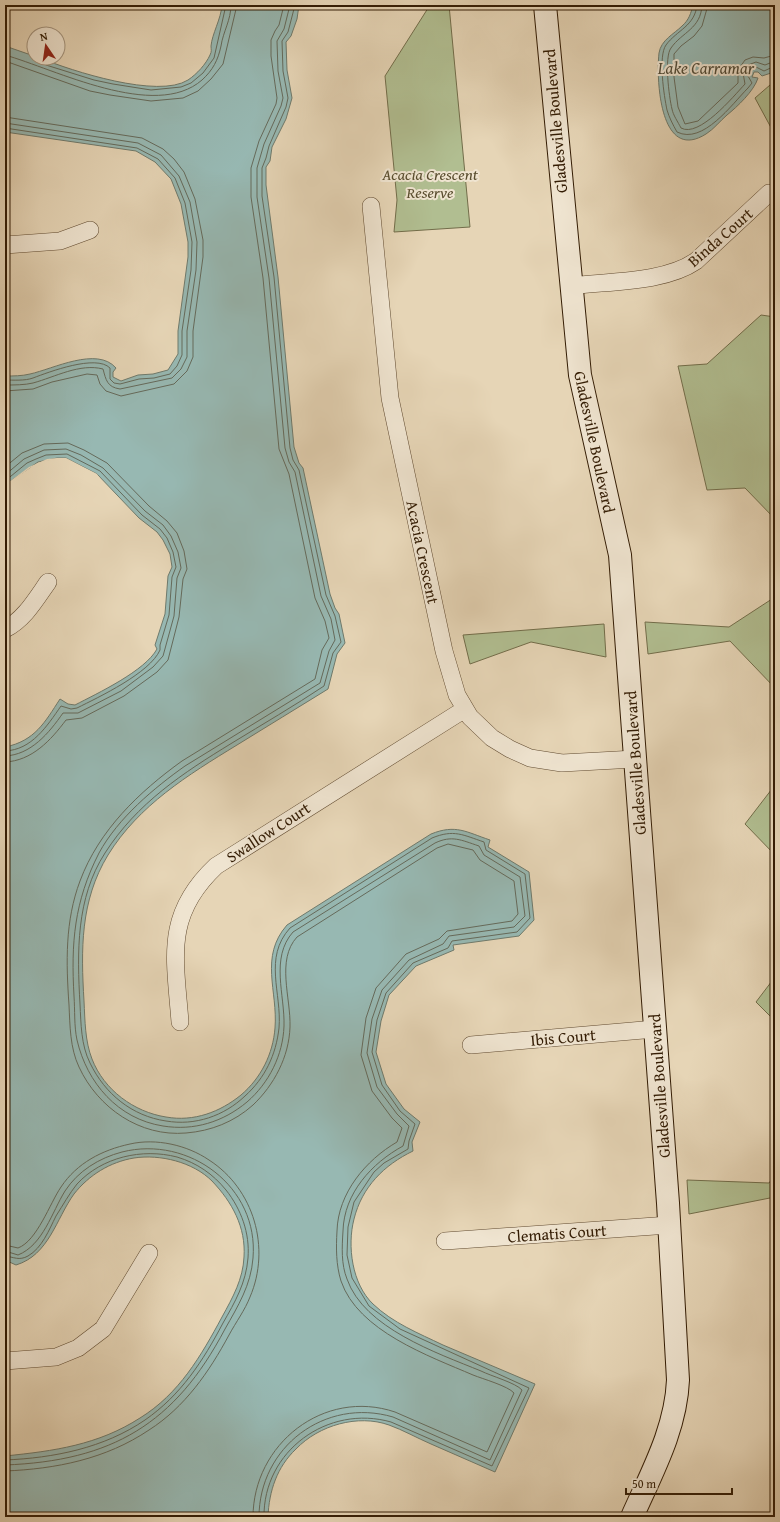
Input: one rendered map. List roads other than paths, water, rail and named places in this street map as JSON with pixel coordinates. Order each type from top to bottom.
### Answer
[{"type":"street","name":"Gladesville Boulevard","points":[[545,5],[580,375],[620,555],[669,1225],[678,1380],[676,1404],[669,1434],[632,1517]]},
{"type":"street","name":"Binda Court","points":[[571,286],[658,276],[682,269],[696,261],[769,193]]},
{"type":"street","name":"Acacia Crescent","points":[[371,206],[390,398],[451,681],[465,709],[477,725],[492,738],[510,749],[530,758],[562,763],[635,759]]},
{"type":"street","points":[[5,245],[65,240],[90,230]]},
{"type":"street","points":[[5,629],[11,626],[30,608],[48,582]]},
{"type":"street","name":"Swallow Court","points":[[180,1022],[175,962],[176,938],[180,919],[189,898],[200,880],[223,862],[465,709]]},
{"type":"street","name":"Ibis Court","points":[[471,1045],[655,1029]]},
{"type":"street","name":"Clematis Court","points":[[445,1242],[669,1225]]},
{"type":"street","points":[[5,1362],[56,1356],[78,1348],[103,1329],[149,1253]]},
{"type":"water","points":[[222,5],[299,5],[297,19],[291,36],[286,42],[287,70],[292,98],[286,119],[272,147],[270,161],[266,167],[266,185],[278,277],[294,447],[299,463],[303,468],[330,594],[339,614],[345,643],[337,654],[328,689],[248,738],[166,792],[134,821],[120,837],[108,855],[92,890],[84,926],[83,982],[85,1023],[88,1045],[97,1070],[104,1080],[112,1090],[132,1105],[154,1114],[176,1118],[196,1117],[215,1111],[233,1101],[248,1088],[260,1073],[269,1056],[275,1028],[272,962],[274,949],[279,937],[287,925],[431,834],[454,829],[490,840],[488,847],[529,872],[534,920],[519,936],[453,945],[454,950],[416,966],[389,995],[381,1021],[376,1052],[386,1084],[404,1109],[420,1122],[412,1142],[413,1151],[384,1170],[369,1187],[363,1197],[354,1219],[351,1252],[360,1286],[373,1304],[389,1317],[443,1345],[535,1384],[495,1472],[389,1425],[377,1422],[352,1421],[327,1428],[316,1434],[305,1441],[289,1456],[275,1480],[270,1498],[268,1517],[5,1517],[5,1456],[58,1449],[92,1441],[108,1435],[140,1418],[166,1398],[178,1386],[206,1346],[234,1295],[242,1273],[244,1246],[243,1235],[236,1216],[226,1198],[212,1181],[204,1174],[186,1164],[154,1157],[144,1157],[125,1160],[108,1166],[93,1175],[74,1194],[51,1235],[36,1253],[27,1260],[16,1265],[5,1260],[5,747],[24,740],[32,735],[44,723],[60,699],[68,704],[75,705],[120,681],[151,657],[157,649],[155,645],[165,614],[168,576],[172,567],[170,554],[157,532],[139,518],[97,474],[66,458],[57,458],[38,462],[5,485],[5,376],[27,375],[62,364],[87,359],[98,359],[108,362],[116,368],[113,372],[113,377],[121,381],[138,375],[153,374],[168,370],[178,354],[178,331],[188,257],[188,242],[181,204],[171,179],[155,162],[136,151],[5,132],[5,46],[26,53],[26,66],[62,66],[93,76],[136,85],[174,85],[188,80],[201,69],[211,52],[212,41]]},
{"type":"water","name":"Lake Carramar","points":[[693,5],[775,5],[775,68],[771,73],[762,76],[758,72],[754,72],[752,77],[758,78],[756,83],[736,108],[724,117],[709,132],[691,140],[679,137],[670,128],[664,114],[660,98],[658,65],[659,53],[662,44],[686,21]]},
{"type":"park label","name":"Acacia Crescent Reserve","points":[[430,183]]}]
